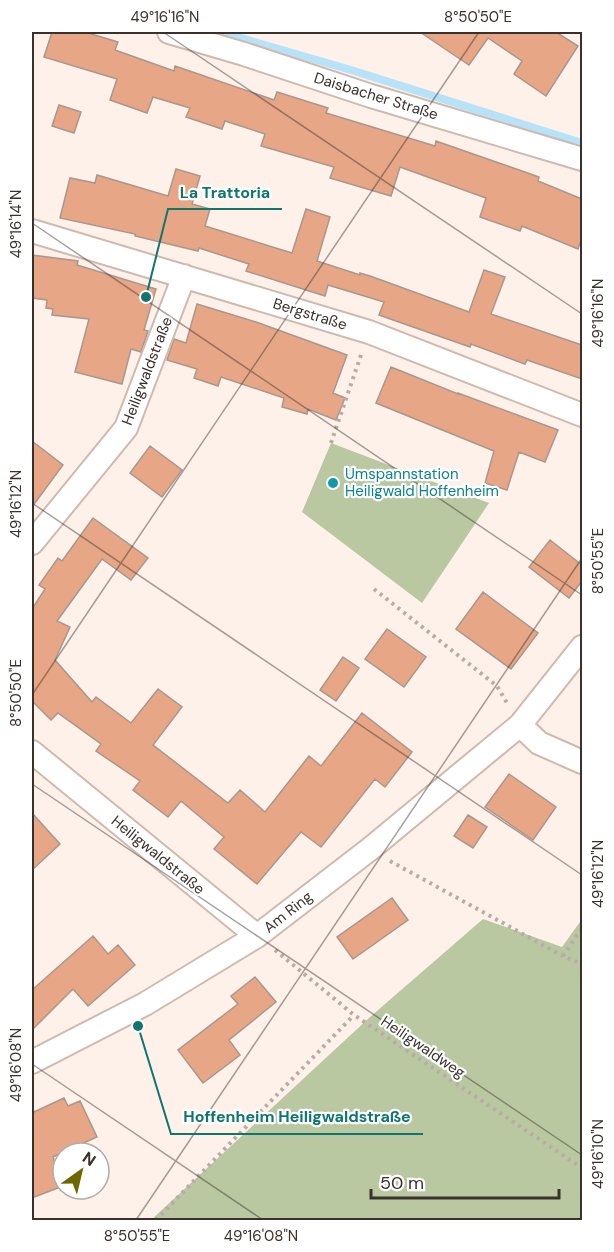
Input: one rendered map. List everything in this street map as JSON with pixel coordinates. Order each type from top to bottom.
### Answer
[{"type":"street","name":"Daisbacher Straße","points":[[169,32],[371,96],[582,159]]},
{"type":"street","name":"Bergstraße","points":[[32,231],[369,332],[582,415]]},
{"type":"street","name":"Heiligwaldstraße","points":[[32,543],[126,428],[184,276]]},
{"type":"street","name":"Am Ring","points":[[32,1062],[146,1004],[257,936],[370,849],[520,725],[582,647]]},
{"type":"street","points":[[520,725],[539,743],[582,762]]},
{"type":"street","name":"Heiligwaldstraße","points":[[32,752],[257,936]]},
{"type":"path","points":[[331,443],[369,332]]},
{"type":"path","points":[[374,589],[497,686],[520,725]]},
{"type":"path","points":[[370,849],[563,956],[582,964]]},
{"type":"path","points":[[563,956],[582,928]]},
{"type":"path","name":"Heiligwaldweg","points":[[257,936],[354,1015],[582,1168]]},
{"type":"path","points":[[156,1221],[354,1015]]},
{"type":"green space","points":[[331,443],[489,503],[422,603],[302,512]]},
{"type":"green space","points":[[483,919],[562,947],[582,919],[582,1220],[151,1220],[370,1017]]},
{"type":"building","points":[[52,32],[85,32],[118,42],[115,50],[174,71],[175,66],[274,100],[277,92],[328,108],[326,113],[435,146],[436,141],[539,177],[538,181],[582,199],[582,237],[578,249],[522,226],[520,231],[480,217],[486,198],[400,167],[391,196],[330,178],[334,167],[261,146],[265,134],[225,121],[222,129],[186,117],[190,108],[153,97],[147,113],[110,100],[117,79],[44,57]]},
{"type":"building","points":[[420,32],[556,32],[578,46],[546,96],[514,74],[522,61],[488,38],[469,65]]},
{"type":"building","points":[[59,105],[81,112],[74,133],[52,126]]},
{"type":"building","points":[[176,169],[200,176],[192,204],[210,209],[205,226],[292,253],[306,209],[330,217],[317,261],[370,276],[469,312],[484,270],[505,277],[491,314],[582,345],[582,379],[527,360],[525,364],[471,344],[470,347],[379,315],[384,302],[328,285],[325,296],[246,271],[249,264],[199,248],[198,251],[135,236],[135,234],[60,218],[70,178],[95,183],[97,175],[168,196]]},
{"type":"building","points":[[32,255],[78,261],[77,265],[156,289],[144,330],[148,331],[141,352],[131,349],[122,384],[75,372],[89,319],[52,315],[53,309],[46,308],[47,300],[32,298]]},
{"type":"building","points":[[197,304],[256,322],[347,355],[333,393],[345,398],[336,420],[308,409],[307,414],[282,407],[284,398],[221,377],[218,386],[194,378],[197,369],[167,360],[174,339],[186,343]]},
{"type":"building","points":[[391,367],[558,430],[545,462],[519,452],[507,490],[485,483],[494,451],[376,403]]},
{"type":"building","points":[[32,441],[63,465],[32,507]]},
{"type":"building","points":[[150,446],[182,470],[162,497],[130,473]]},
{"type":"building","points":[[93,518],[148,558],[131,580],[102,559],[57,621],[70,627],[55,660],[92,702],[96,697],[131,723],[158,689],[182,707],[153,745],[228,803],[240,790],[265,812],[309,756],[321,766],[362,713],[412,752],[385,787],[375,779],[321,847],[301,832],[257,884],[214,849],[224,837],[181,801],[168,817],[133,790],[140,781],[96,751],[101,744],[58,713],[51,720],[32,701],[32,609],[45,589],[39,585],[58,558],[62,561]]},
{"type":"building","points":[[550,540],[582,565],[582,581],[569,598],[529,567]]},
{"type":"building","points":[[483,592],[538,633],[511,669],[456,629]]},
{"type":"building","points":[[387,629],[426,657],[404,687],[365,659]]},
{"type":"building","points":[[343,657],[359,668],[336,701],[320,690]]},
{"type":"building","points":[[509,774],[556,807],[533,840],[485,807]]},
{"type":"building","points":[[32,813],[60,844],[32,870]]},
{"type":"building","points":[[468,815],[487,827],[473,848],[454,836]]},
{"type":"building","points":[[392,898],[408,920],[353,959],[337,937]]},
{"type":"building","points":[[93,936],[108,954],[118,945],[135,965],[88,1006],[73,989],[32,1030],[32,990]]},
{"type":"building","points":[[255,977],[276,1002],[229,1040],[240,1055],[203,1083],[178,1050],[238,1004],[231,996]]},
{"type":"building","points":[[64,1098],[68,1106],[80,1101],[97,1137],[88,1141],[51,1141],[51,1191],[32,1198],[32,1107],[34,1112]]},
{"type":"waterway","points":[[220,32],[351,70],[582,143]]},
{"type":"place","name":"La Trattoria","points":[[146,297]]},
{"type":"place","name":"Umspannstation Heiligwald Hoffenheim","points":[[333,483]]},
{"type":"place","name":"Hoffenheim Heiligwaldstraße","points":[[138,1026]]}]
